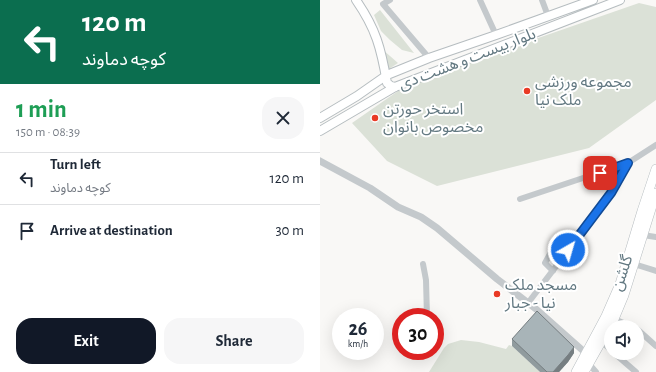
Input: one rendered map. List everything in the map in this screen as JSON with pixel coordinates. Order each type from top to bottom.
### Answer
[{"type":"main road","points":[[356,0],[365,13],[376,35],[387,75],[387,83],[395,87]]},
{"type":"main road","name":"بلوار بیست و هشت دی","points":[[320,118],[357,96],[387,75],[429,58],[593,0]]},
{"type":"main road","name":"بلوار بیست و هشت دی","points":[[320,131],[395,87],[620,0]]},
{"type":"main road","points":[[496,35],[496,42],[502,45]]},
{"type":"main road","points":[[407,67],[413,69],[415,72],[414,79]]},
{"type":"main road","points":[[357,96],[363,105]]},
{"type":"main road","name":"گلشن","points":[[588,362],[620,284],[656,169]]},
{"type":"main road","name":"گلشن","points":[[576,372],[588,362],[602,342],[614,319],[624,295],[656,193]]},
{"type":"street","points":[[390,0],[383,4],[429,58]]},
{"type":"street","points":[[480,0],[496,35]]},
{"type":"street","points":[[542,0],[548,16]]},
{"type":"street","points":[[520,200],[628,163],[656,145]]},
{"type":"street","points":[[320,161],[370,188],[398,206],[421,217],[432,225],[528,303],[588,362],[596,372]]},
{"type":"street","points":[[528,303],[611,193],[628,163]]},
{"type":"street","points":[[643,236],[656,236]]},
{"type":"street","points":[[553,271],[544,263],[556,243]]},
{"type":"street","points":[[423,264],[426,280],[426,308]]},
{"type":"street","points":[[634,264],[656,271]]},
{"type":"street","points":[[644,335],[656,346]]},
{"type":"street","points":[[622,360],[636,372]]},
{"type":"shaded area","name":"مجموعه ورزشی ملک نیا","points":[[639,3],[656,7],[656,100],[589,148],[437,186],[387,161],[352,123],[411,82]]},
{"type":"shaded area","points":[[380,10],[414,53],[402,50],[381,31],[374,15]]},
{"type":"shaded area","points":[[382,49],[398,63],[386,71]]},
{"type":"shaded area","points":[[461,340],[479,342],[506,349],[509,345],[512,346],[540,372],[429,372],[436,360],[444,360],[444,348],[448,344]]},
{"type":"building","points":[[537,311],[574,347],[553,372],[547,372],[512,339]]},
{"type":"place","name":"مجموعه ورزشی ملک نیا","points":[[527,91]]},
{"type":"place","name":"استخر حورتن مخصوص بانوان","points":[[375,118]]},
{"type":"place","name":"مسجد ملک نیا - جبار","points":[[497,294]]},
{"type":"route","points":[[568,250],[611,193],[628,163],[600,173]]}]
